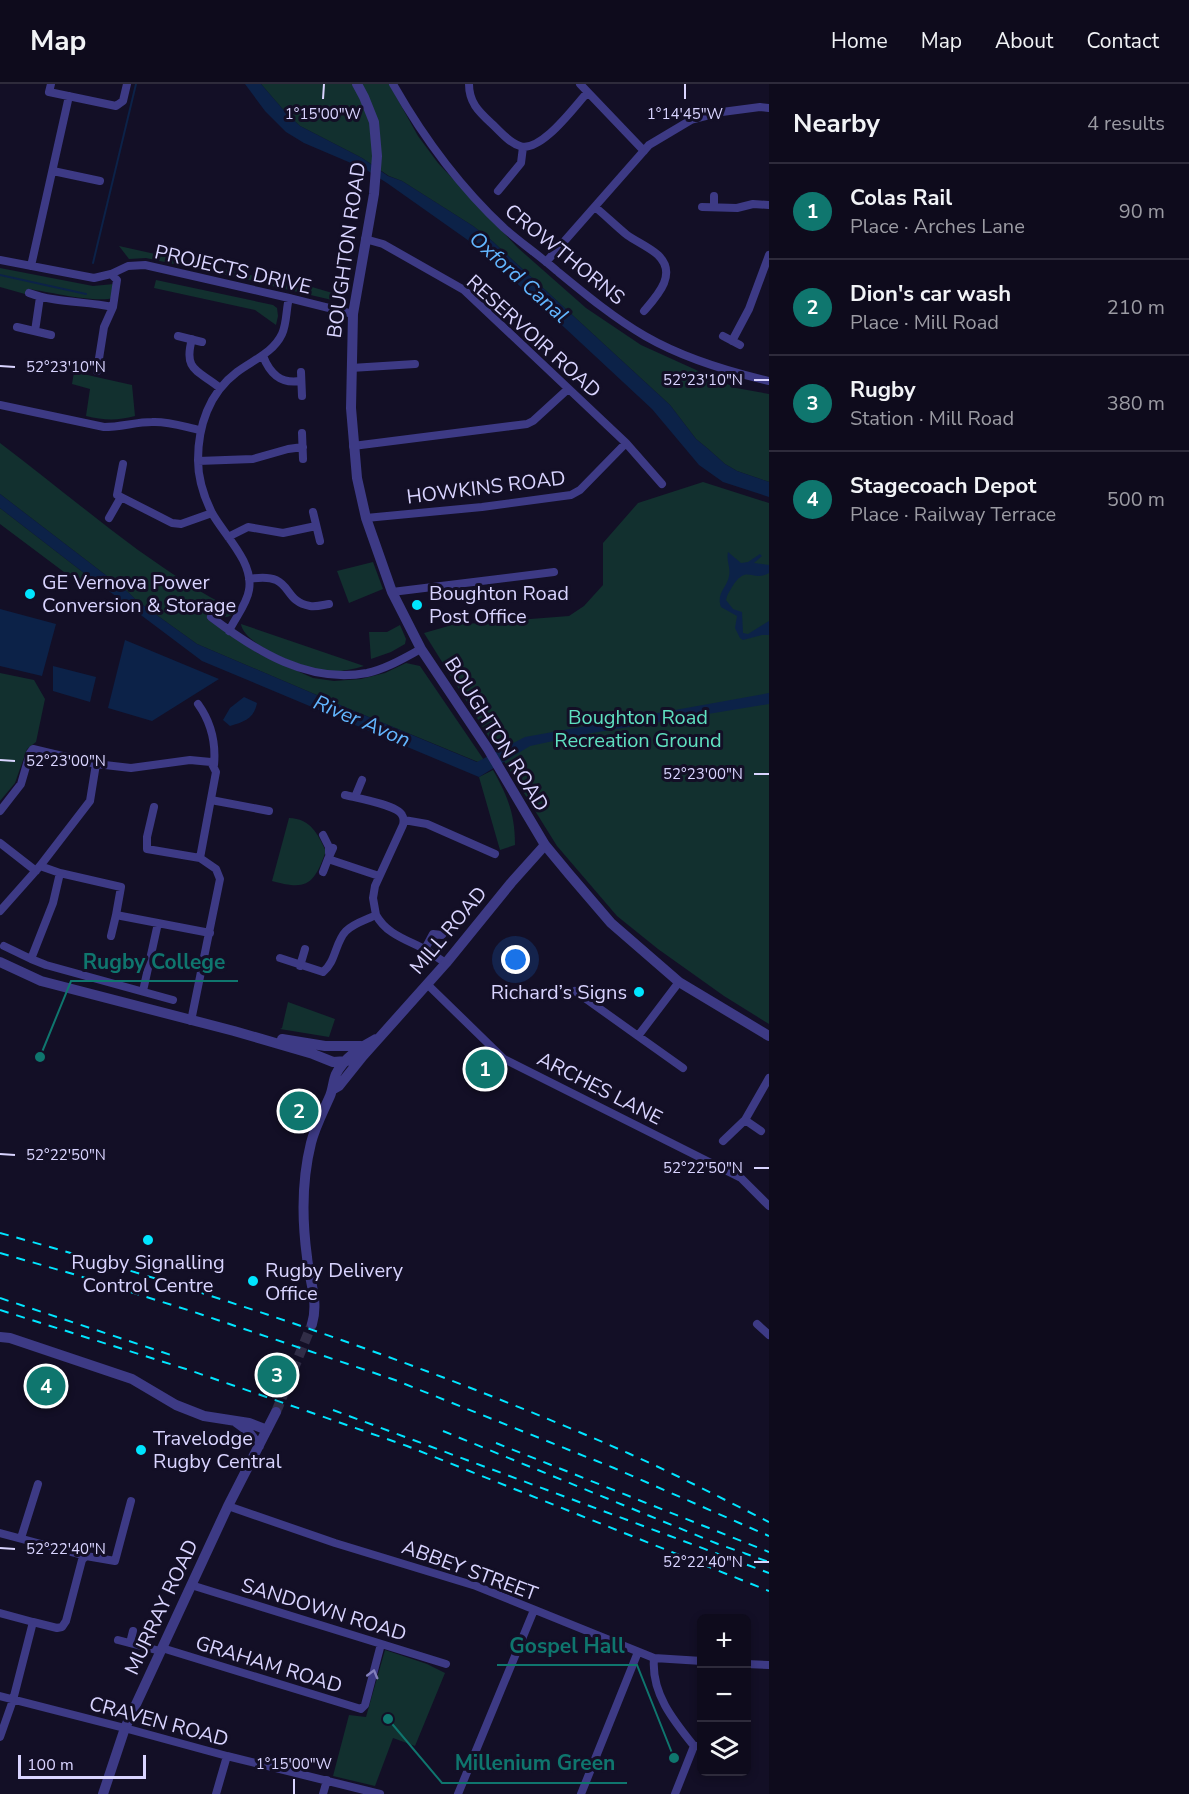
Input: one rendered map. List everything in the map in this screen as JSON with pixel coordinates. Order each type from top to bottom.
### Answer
[{"type":"street","points":[[50,88],[69,96],[116,106],[123,102],[127,84]]},
{"type":"street","name":"BOUGHTON ROAD","points":[[357,84],[374,122],[377,156],[374,194],[353,314],[351,368],[353,446],[366,518],[392,592],[421,649],[488,749],[545,845],[611,923],[679,982],[769,1036]]},
{"type":"street","name":"CROWTHORNS","points":[[393,84],[415,122],[478,202],[505,228],[595,302],[645,336],[689,357],[733,373],[769,381]]},
{"type":"street","points":[[469,84],[472,103],[478,111],[508,140],[523,147],[530,147],[545,139],[587,93]]},
{"type":"street","points":[[580,84],[644,151]]},
{"type":"street","points":[[31,266],[69,96]]},
{"type":"street","points":[[546,262],[649,145],[691,120],[722,112],[769,108]]},
{"type":"street","points":[[498,191],[502,180],[521,163],[523,147]]},
{"type":"street","points":[[53,171],[100,181]]},
{"type":"street","points":[[714,196],[714,207]]},
{"type":"street","points":[[702,207],[769,205]]},
{"type":"street","points":[[595,207],[625,234],[663,261],[666,274],[665,284],[644,311]]},
{"type":"street","name":"RESERVOIR ROAD","points":[[365,239],[383,244],[464,290],[626,443],[662,484]]},
{"type":"street","points":[[723,336],[736,343],[769,255]]},
{"type":"street","name":"PROJECTS DRIVE","points":[[0,260],[94,278],[111,274],[128,266],[145,265],[353,314]]},
{"type":"street","points":[[97,371],[104,327],[113,307],[117,280],[111,274]]},
{"type":"street","points":[[28,293],[82,304],[113,307]]},
{"type":"street","points":[[35,331],[40,297]]},
{"type":"street","points":[[643,297],[651,303]]},
{"type":"street","points":[[229,631],[247,599],[249,579],[244,562],[212,513],[203,493],[198,461],[200,430],[205,413],[220,388],[237,372],[263,356],[274,345],[282,333],[289,298]]},
{"type":"street","points":[[17,327],[51,335]]},
{"type":"street","points":[[178,336],[202,342]]},
{"type":"street","points":[[192,339],[188,354],[190,365],[220,388]]},
{"type":"street","points":[[263,356],[276,376],[283,381],[288,383],[301,377],[302,396]]},
{"type":"street","points":[[351,368],[415,364]]},
{"type":"street","points":[[353,446],[527,424],[568,388]]},
{"type":"street","points":[[0,405],[104,427],[152,422],[200,430]]},
{"type":"street","points":[[302,433],[303,459]]},
{"type":"street","name":"HOWKINS ROAD","points":[[366,518],[482,507],[571,495],[580,490],[626,443]]},
{"type":"street","points":[[198,461],[253,459],[303,447]]},
{"type":"street","points":[[123,464],[117,495],[172,524],[181,524],[212,513]]},
{"type":"street","points":[[109,518],[121,497]]},
{"type":"street","points":[[313,512],[320,541]]},
{"type":"street","points":[[228,537],[248,527],[283,533],[316,526]]},
{"type":"street","points":[[392,592],[543,569],[554,572]]},
{"type":"street","points":[[249,579],[272,578],[283,584],[298,601],[309,606],[329,604]]},
{"type":"street","points":[[211,617],[257,649],[290,665],[322,674],[368,673],[390,666],[421,649]]},
{"type":"street","points":[[198,704],[208,711],[215,750],[216,772],[200,858]]},
{"type":"street","points":[[0,811],[21,784],[33,749],[96,764],[143,768],[190,760],[211,762],[214,765]]},
{"type":"street","points":[[0,911],[38,868],[90,801],[96,764]]},
{"type":"street","points":[[362,780],[350,796],[401,812],[404,820],[379,876],[373,898],[376,915],[381,924],[390,932],[425,949],[446,963]]},
{"type":"street","points":[[211,800],[269,811]]},
{"type":"street","points":[[154,807],[147,837],[147,849],[200,858],[216,869],[220,879],[191,1022]]},
{"type":"street","points":[[404,820],[428,824],[495,854]]},
{"type":"street","points":[[323,836],[329,847],[328,858]]},
{"type":"street","points":[[0,843],[38,868],[121,887],[111,936]]},
{"type":"street","name":"MILL ROAD","points":[[363,1050],[380,1038],[545,845]]},
{"type":"street","points":[[323,872],[333,848]]},
{"type":"street","points":[[328,858],[379,876]]},
{"type":"street","points":[[31,959],[53,903],[60,873]]},
{"type":"street","points":[[116,915],[210,933]]},
{"type":"street","points":[[280,958],[323,972],[328,968],[344,932],[376,915]]},
{"type":"street","points":[[143,991],[158,923]]},
{"type":"street","name":"MILL ROAD","points":[[425,949],[433,934],[442,935],[449,926]]},
{"type":"street","points":[[4,946],[46,966],[173,1000]]},
{"type":"street","points":[[300,966],[304,949]]},
{"type":"street","points":[[0,962],[41,981],[191,1022],[234,1031],[363,1050]]},
{"type":"street","points":[[638,1036],[679,982]]},
{"type":"street","name":"ARCHES LANE","points":[[427,984],[504,1059],[741,1178],[769,1206]]},
{"type":"street","points":[[574,991],[683,1068]]},
{"type":"street","points":[[234,1031],[314,1054],[335,1067],[349,1065]]},
{"type":"street","points":[[323,1045],[349,1065]]},
{"type":"street","points":[[332,1090],[339,1086],[349,1065],[363,1050]]},
{"type":"street","points":[[312,1324],[315,1310],[306,1256],[304,1194],[312,1141],[332,1090],[335,1067]]},
{"type":"street","points":[[723,1141],[745,1120],[769,1078]]},
{"type":"street","points":[[745,1120],[761,1131]]},
{"type":"street","points":[[757,1324],[769,1335]]},
{"type":"street","points":[[0,1337],[10,1338],[132,1379],[185,1408],[207,1417],[249,1423],[263,1438]]},
{"type":"street","points":[[263,1438],[276,1412]]},
{"type":"street","points":[[235,1422],[263,1438]]},
{"type":"street","name":"MURRAY ROAD","points":[[103,1794],[125,1728],[228,1506],[263,1438]]},
{"type":"street","points":[[21,1538],[38,1484]]},
{"type":"street","points":[[0,1533],[86,1556],[115,1561],[131,1501]]},
{"type":"street","name":"ABBEY STREET","points":[[228,1506],[335,1543],[476,1586],[654,1658],[697,1661]]},
{"type":"street","points":[[0,1613],[57,1628],[62,1627],[66,1621],[82,1560],[86,1556]]},
{"type":"street","name":"SANDOWN ROAD","points":[[191,1585],[446,1664]]},
{"type":"street","points":[[458,1794],[534,1610]]},
{"type":"street","points":[[0,1737],[13,1700],[33,1622]]},
{"type":"street","points":[[130,1643],[133,1631]]},
{"type":"street","name":"GRAHAM ROAD","points":[[117,1640],[161,1649],[351,1707],[361,1708],[365,1705],[381,1644]]},
{"type":"street","points":[[581,1794],[638,1652]]},
{"type":"street","points":[[654,1658],[654,1677],[659,1695],[679,1728],[697,1745]]},
{"type":"street","points":[[751,1664],[769,1665]]},
{"type":"street","name":"CRAVEN ROAD","points":[[0,1696],[380,1794]]},
{"type":"street","points":[[675,1794],[697,1748]]},
{"type":"street","points":[[216,1794],[227,1756]]},
{"type":"street","points":[[323,1794],[327,1780]]},
{"type":"green space","points":[[261,84],[389,84],[418,136],[438,163],[518,248],[586,308],[641,345],[736,388],[769,394],[769,482],[737,471],[725,464],[696,439],[670,405],[491,240],[402,181],[300,126]]},
{"type":"green space","points":[[119,246],[259,277],[258,282],[146,258],[129,259]]},
{"type":"green space","points":[[0,268],[93,286],[114,284],[114,298],[84,298],[29,289],[25,294],[0,287]]},
{"type":"green space","points":[[269,279],[310,289],[312,287],[346,297],[341,300],[332,300],[272,286],[268,284]]},
{"type":"green space","points":[[156,280],[273,305],[277,308],[276,325],[255,310],[154,288]]},
{"type":"green space","points":[[74,372],[132,385],[135,416],[110,419],[86,416],[90,389],[72,384]]},
{"type":"green space","points":[[0,443],[138,550],[198,590],[236,610],[225,617],[212,613],[207,619],[259,654],[313,678],[334,681],[361,679],[385,673],[406,663],[420,666],[484,760],[478,762],[197,644],[137,601],[0,494]]},
{"type":"green space","name":"Boughton Road Recreation Ground","points":[[703,482],[769,503],[769,1024],[724,996],[658,949],[617,916],[557,846],[424,633],[452,625],[569,616],[584,606],[603,585],[603,543],[638,503]]},
{"type":"green space","points":[[0,508],[84,573],[80,584],[0,524]]},
{"type":"green space","points":[[373,562],[383,589],[349,603],[337,571]]},
{"type":"green space","points":[[241,624],[364,666],[332,671],[306,666],[264,648],[245,632]]},
{"type":"green space","points":[[400,625],[406,639],[405,644],[371,659],[369,632],[387,632]]},
{"type":"green space","points":[[0,673],[34,680],[45,699],[36,742],[27,749],[15,783],[0,801]]},
{"type":"green space","points":[[493,770],[510,806],[515,834],[515,845],[500,850],[479,777]]},
{"type":"green space","points":[[289,818],[308,824],[326,851],[318,871],[313,878],[302,885],[272,881]]},
{"type":"green space","points":[[288,1002],[335,1019],[329,1037],[280,1029]]},
{"type":"green space","points":[[385,1650],[427,1664],[445,1673],[415,1746],[393,1738],[375,1786],[333,1776],[349,1715],[366,1717]]},
{"type":"water","name":"Oxford Canal","points":[[245,84],[261,84],[300,126],[362,158],[388,176],[402,181],[491,240],[670,405],[696,439],[725,464],[737,471],[769,482],[769,497],[723,482],[699,465],[652,409],[479,248],[365,169],[304,143],[286,132],[265,111]]},
{"type":"water","name":"River Avon","points":[[0,494],[137,601],[197,644],[477,762],[525,737],[769,693],[769,704],[586,734],[530,746],[479,777],[202,661],[89,576],[87,582],[82,579],[84,573],[0,508]]},
{"type":"water","points":[[728,552],[741,563],[748,562],[760,554],[762,556],[754,563],[769,565],[769,573],[758,576],[746,575],[737,580],[726,600],[733,609],[742,612],[743,633],[748,634],[769,621],[769,635],[743,640],[735,628],[737,616],[721,607],[720,598],[729,573]]},
{"type":"water","points":[[0,609],[56,624],[42,676],[0,666]]},
{"type":"water","points":[[125,640],[219,679],[152,721],[108,708]]},
{"type":"water","points":[[53,666],[96,677],[90,702],[53,691]]},
{"type":"water","points":[[244,697],[257,703],[256,708],[244,721],[230,726],[223,720],[230,708]]},
{"type":"waterway","points":[[93,263],[136,84]]},
{"type":"waterway","points":[[0,275],[86,294]]},
{"type":"tunnel","points":[[276,1412],[312,1324]]},
{"type":"railway","points":[[0,1233],[240,1305],[476,1390],[630,1454],[769,1522]]},
{"type":"railway","points":[[0,1253],[191,1311],[395,1380],[614,1468],[769,1536]]},
{"type":"railway","points":[[0,1298],[174,1356]]},
{"type":"railway","points":[[0,1310],[189,1370],[407,1446],[769,1591]]},
{"type":"railway","points":[[333,1410],[769,1573]]},
{"type":"railway","points":[[443,1431],[718,1544],[769,1562]]},
{"type":"railway","points":[[496,1443],[769,1552]]},
{"type":"place","name":"GE Vernova Power Conversion & Storage","points":[[30,594]]},
{"type":"place","name":"Boughton Road Post Office","points":[[417,605]]},
{"type":"place","name":"Richard’s Signs","points":[[639,992]]},
{"type":"place","name":"Rugby College","points":[[40,1057]]},
{"type":"place","name":"Colas Rail","points":[[485,1069]]},
{"type":"place","name":"Dion's car wash","points":[[299,1111]]},
{"type":"place","name":"Rugby Signalling Control Centre","points":[[148,1240]]},
{"type":"place","name":"Rugby Delivery Office","points":[[253,1281]]},
{"type":"place","name":"Rugby","points":[[277,1375]]},
{"type":"place","name":"Stagecoach Depot","points":[[46,1386]]},
{"type":"place","name":"Travelodge Rugby Central","points":[[141,1450]]},
{"type":"place","name":"Millenium Green","points":[[388,1719]]},
{"type":"place","name":"Gospel Hall","points":[[674,1758]]}]
